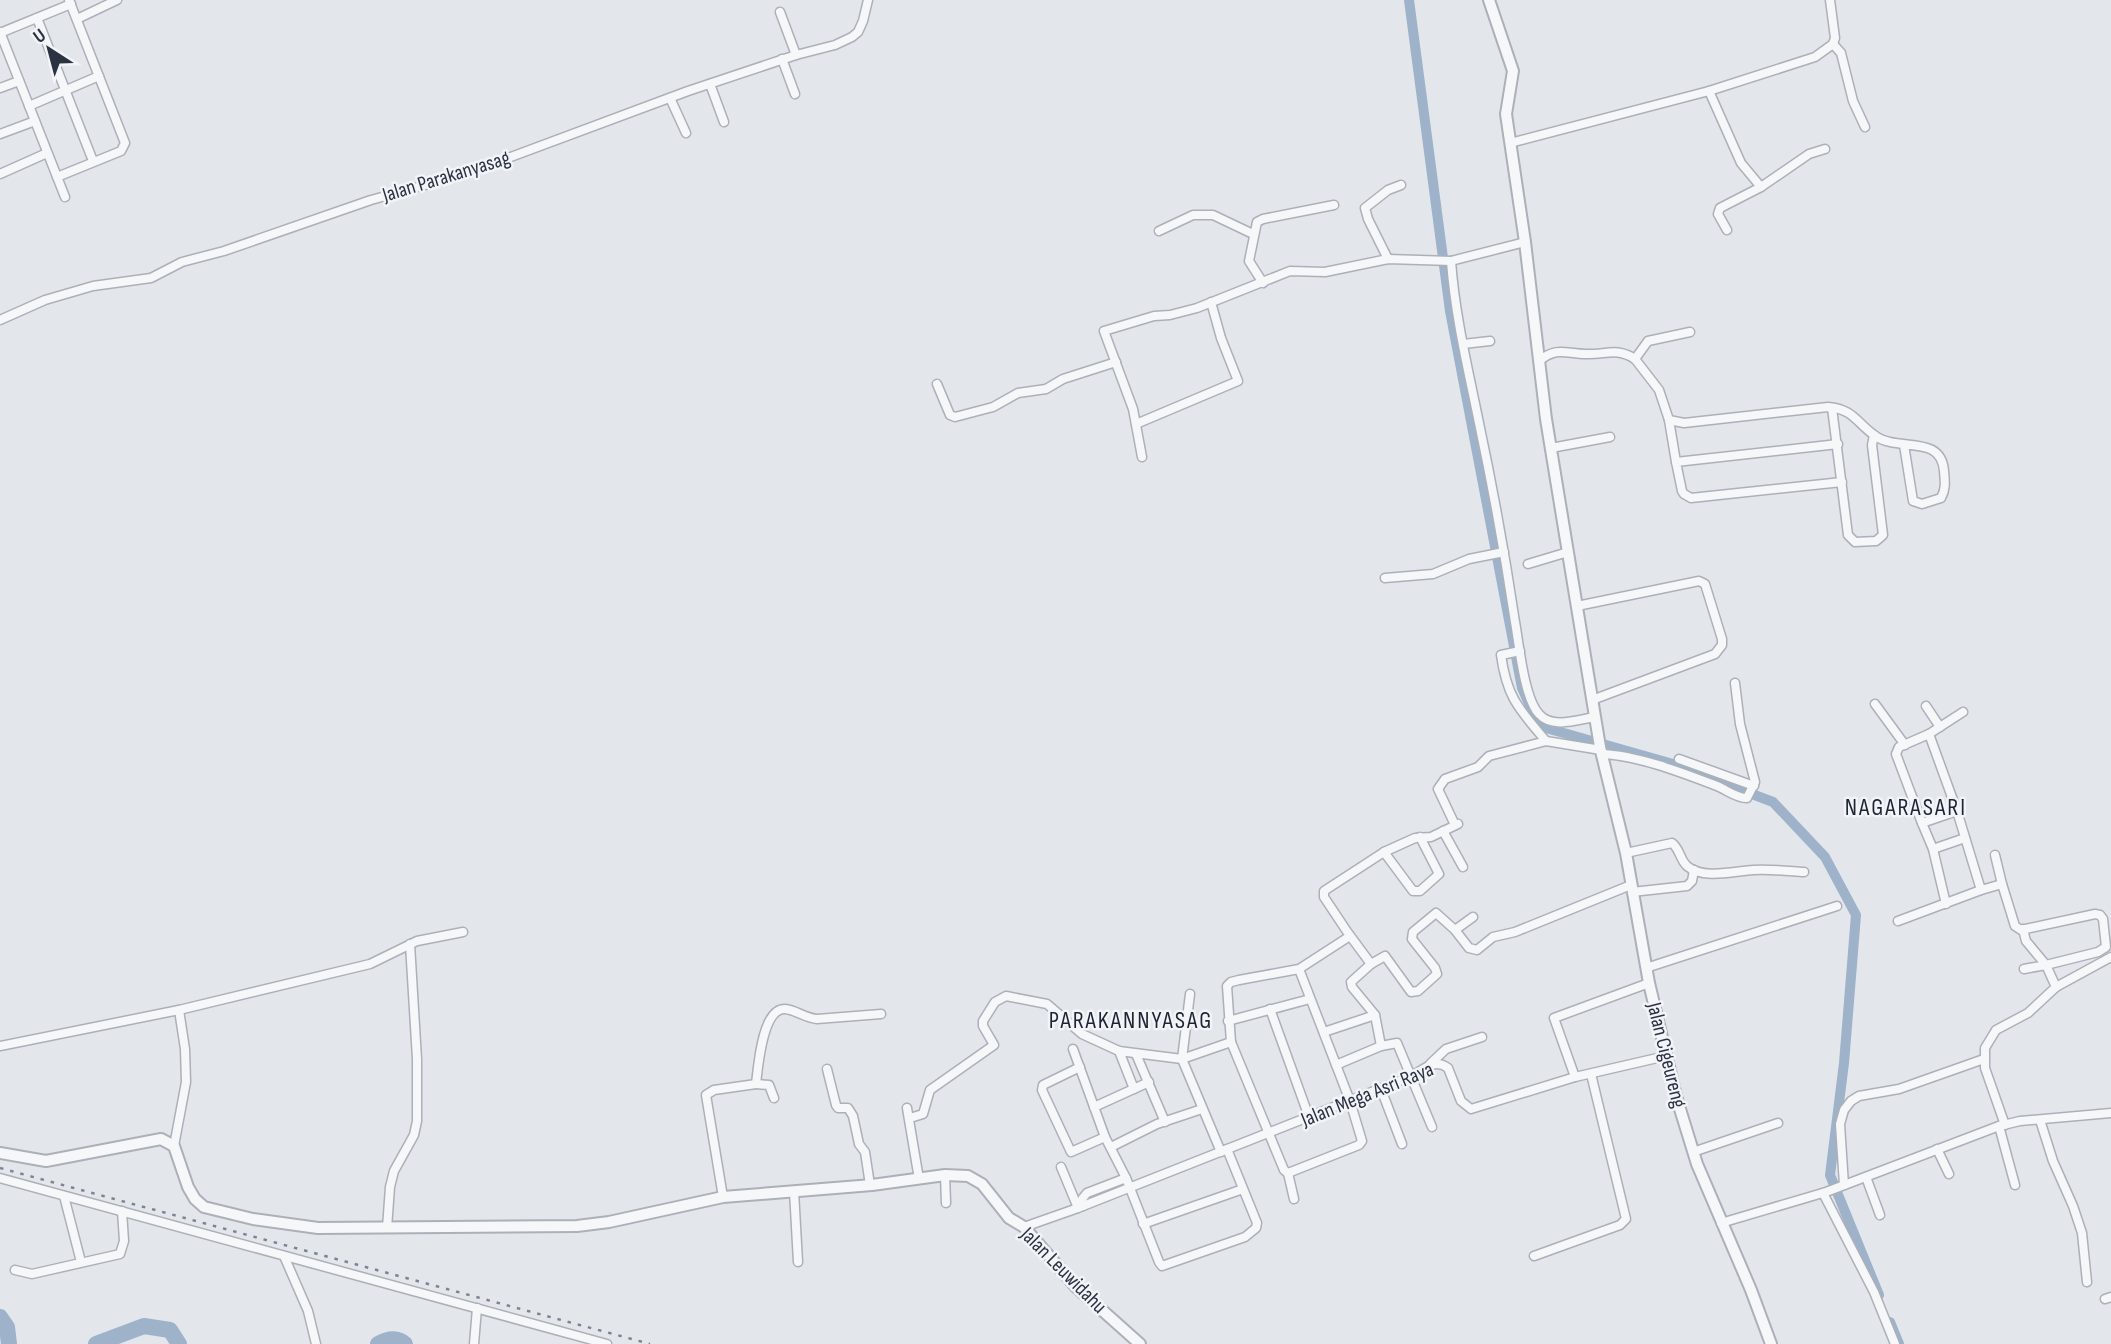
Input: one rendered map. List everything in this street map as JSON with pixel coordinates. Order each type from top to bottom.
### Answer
[{"type":"street","name":"Jalan Parakanyasag","points":[[0,320],[45,300],[93,285],[151,278],[183,262],[225,251],[371,200],[465,174],[710,84],[782,59],[835,45],[852,37],[863,21],[868,0]]},
{"type":"street","name":"Jalan Cigeureng","points":[[1489,0],[1513,71],[1506,114],[1551,448],[1600,746],[1626,853],[1649,983],[1693,1152],[1771,1344]]},
{"type":"street","points":[[1510,143],[1709,91],[1815,57],[1833,44],[1835,38],[1830,0]]},
{"type":"street","points":[[77,19],[114,1]]},
{"type":"street","points":[[57,177],[121,151],[125,143],[70,2],[37,19],[0,33],[47,153],[65,197]]},
{"type":"street","points":[[780,12],[796,55]]},
{"type":"street","points":[[37,19],[93,161]]},
{"type":"street","points":[[1833,44],[1847,71],[1853,101],[1865,127]]},
{"type":"street","points":[[782,59],[795,94]]},
{"type":"street","points":[[29,106],[99,76]]},
{"type":"street","points":[[0,88],[19,81]]},
{"type":"street","points":[[710,84],[724,122]]},
{"type":"street","points":[[1709,91],[1741,163],[1761,187]]},
{"type":"street","points":[[670,98],[686,134]]},
{"type":"street","points":[[0,134],[35,121]]},
{"type":"street","points":[[1727,230],[1718,214],[1720,208],[1761,187],[1803,158],[1825,149]]},
{"type":"street","points":[[0,174],[47,153]]},
{"type":"street","points":[[1388,259],[1365,208],[1388,190],[1401,185]]},
{"type":"street","points":[[1263,283],[1249,261],[1255,224],[1263,219],[1334,205]]},
{"type":"street","points":[[1159,231],[1193,215],[1206,215],[1217,216],[1253,234]]},
{"type":"street","points":[[1142,457],[1127,389],[1104,331],[1154,316],[1181,313],[1290,271],[1325,272],[1388,259],[1446,260],[1525,242]]},
{"type":"street","points":[[1446,260],[1464,344],[1518,651],[1532,702],[1542,717],[1557,722],[1595,717]]},
{"type":"street","points":[[1136,424],[1238,381],[1221,338],[1211,302]]},
{"type":"street","points":[[1635,359],[1647,341],[1690,332]]},
{"type":"street","points":[[1464,344],[1490,341]]},
{"type":"street","points":[[1539,360],[1549,352],[1584,355],[1619,352],[1635,359],[1659,390],[1669,420],[1682,491],[1691,498],[1842,482]]},
{"type":"street","points":[[937,384],[950,415],[955,417],[997,405],[1015,394],[1046,388],[1063,379],[1116,362]]},
{"type":"street","points":[[1669,420],[1684,423],[1832,408],[1849,413],[1860,420],[1874,435],[1896,444],[1904,445],[1926,448],[1940,454],[1945,487],[1941,498],[1922,504],[1913,500],[1904,445]]},
{"type":"street","points":[[1832,408],[1850,537],[1856,542],[1879,540],[1883,535],[1872,445],[1874,435]]},
{"type":"street","points":[[1551,448],[1610,437]]},
{"type":"street","points":[[1676,462],[1838,444]]},
{"type":"street","points":[[1528,564],[1568,552]]},
{"type":"street","points":[[1385,578],[1433,574],[1469,559],[1502,553]]},
{"type":"street","points":[[1577,606],[1702,581],[1722,639],[1720,649],[1707,658],[1592,700]]},
{"type":"street","points":[[1518,651],[1501,656],[1506,680],[1515,705],[1546,741]]},
{"type":"street","points":[[1371,964],[1324,897],[1324,891],[1384,852],[1420,837],[1431,837],[1457,825],[1438,789],[1445,779],[1478,767],[1489,756],[1546,741],[1600,746],[1614,754],[1719,786],[1742,798],[1752,790],[1755,777],[1740,724],[1735,683]]},
{"type":"street","points":[[1875,704],[1905,745]]},
{"type":"street","points":[[1926,706],[1940,727]]},
{"type":"street","points":[[1946,904],[1933,849],[1896,754],[1899,747],[1929,734],[1963,712]]},
{"type":"street","points":[[1929,734],[1957,811],[1981,890]]},
{"type":"street","points":[[1679,760],[1752,790]]},
{"type":"street","points":[[1922,823],[1957,811]]},
{"type":"street","points":[[1443,831],[1463,867]]},
{"type":"street","points":[[1384,852],[1413,891],[1420,891],[1439,874],[1420,837]]},
{"type":"street","points":[[1933,849],[1965,838]]},
{"type":"street","points":[[1626,853],[1672,843],[1684,863],[1694,870],[1726,873],[1755,870],[1804,872]]},
{"type":"street","points":[[1995,855],[2015,926],[2023,929],[2095,914],[2103,919],[2106,943],[2102,950],[2024,969]]},
{"type":"street","points":[[1381,1046],[1375,1015],[1350,982],[1383,956],[1387,957],[1411,992],[1416,993],[1437,974],[1412,939],[1413,932],[1436,913],[1455,930],[1469,948],[1477,950],[1493,937],[1515,932],[1632,889],[1687,886],[1692,881],[1694,870]]},
{"type":"street","points":[[1898,921],[2002,884]]},
{"type":"street","points":[[1646,968],[1837,906]]},
{"type":"street","points":[[1455,930],[1473,917]]},
{"type":"street","points":[[2023,929],[2026,940],[2046,965],[2056,987]]},
{"type":"street","points":[[0,1046],[178,1010],[370,964],[427,938],[463,932]]},
{"type":"street","points":[[1294,1199],[1288,1173],[1284,1170],[1231,1042],[1226,993],[1231,982],[1299,969],[1350,936]]},
{"type":"street","points":[[387,1228],[394,1171],[414,1135],[417,1121],[417,1059],[410,944]]},
{"type":"street","points":[[2015,1185],[2002,1125],[1985,1068],[1985,1048],[1996,1030],[2028,1013],[2056,987],[2111,957]]},
{"type":"street","points":[[1288,1173],[1359,1145],[1362,1141],[1350,1101],[1299,969]]},
{"type":"street","points":[[1575,1077],[1554,1018],[1649,983]]},
{"type":"street","points":[[1073,1049],[1105,1137],[1130,1187],[1159,1262],[1165,1265],[1251,1233],[1257,1223],[1243,1189],[1202,1110],[1182,1059],[1190,994]]},
{"type":"street","points":[[910,1118],[922,1114],[930,1090],[994,1045],[983,1021],[995,1002],[1006,996],[1047,1004],[1083,1034],[1119,1051],[1182,1059],[1231,1042]]},
{"type":"street","points":[[1228,1021],[1310,999]]},
{"type":"street","points":[[756,1084],[763,1035],[768,1022],[778,1011],[784,1009],[808,1019],[881,1014]]},
{"type":"street","points":[[1270,1009],[1309,1117]]},
{"type":"street","points":[[0,1153],[46,1161],[161,1139],[174,1146],[186,1082],[185,1049],[178,1010]]},
{"type":"street","points":[[1324,1032],[1375,1015]]},
{"type":"street","points":[[1430,1065],[1446,1049],[1482,1037]]},
{"type":"street","points":[[1336,1065],[1395,1043],[1433,1126]]},
{"type":"street","points":[[1119,1051],[1134,1089]]},
{"type":"street","points":[[1136,1054],[1165,1122]]},
{"type":"street","name":"Jalan Mega Asri Raya","points":[[1024,1227],[1381,1089],[1430,1065],[1446,1066],[1454,1078],[1461,1101],[1471,1109],[1575,1077],[1666,1056]]},
{"type":"street","points":[[1841,1187],[1840,1124],[1844,1110],[1851,1101],[1859,1096],[1899,1089],[1984,1059]]},
{"type":"street","points":[[1080,1067],[1043,1085],[1042,1090],[1071,1152],[1105,1137]]},
{"type":"street","points":[[827,1069],[836,1105],[838,1108],[848,1108],[853,1116],[859,1144],[865,1152],[870,1185]]},
{"type":"street","points":[[1534,1256],[1620,1225],[1626,1219],[1591,1074]]},
{"type":"street","points":[[1094,1107],[1149,1082]]},
{"type":"street","points":[[723,1197],[705,1097],[711,1091],[756,1084],[769,1085],[774,1098]]},
{"type":"street","points":[[1381,1089],[1402,1144]]},
{"type":"street","points":[[908,1108],[919,1179]]},
{"type":"street","points":[[1111,1147],[1165,1122],[1202,1110]]},
{"type":"street","points":[[1721,1223],[1841,1187],[2002,1125],[2111,1113]]},
{"type":"street","points":[[2040,1119],[2053,1161],[2082,1233],[2087,1282]]},
{"type":"street","points":[[1693,1152],[1778,1123]]},
{"type":"street","name":"Jalan Leuwidahu","points":[[174,1146],[188,1187],[204,1207],[253,1219],[318,1228],[577,1226],[609,1222],[723,1197],[870,1185],[944,1175],[968,1176],[982,1184],[1009,1218],[1024,1227],[1075,1286],[1140,1344]]},
{"type":"street","points":[[1937,1149],[1949,1174]]},
{"type":"street","points":[[1061,1167],[1080,1207]]},
{"type":"street","points":[[944,1175],[946,1203]]},
{"type":"street","points":[[1866,1177],[1880,1215]]},
{"type":"street","points":[[0,1178],[607,1344]]},
{"type":"street","points":[[1080,1207],[1087,1193],[1126,1178]]},
{"type":"street","points":[[1143,1224],[1243,1189]]},
{"type":"street","points":[[794,1191],[799,1262]]},
{"type":"street","points":[[1825,1192],[1874,1292],[1895,1344]]},
{"type":"street","points":[[64,1196],[81,1262]]},
{"type":"street","points":[[15,1270],[32,1274],[120,1254],[124,1241],[122,1211]]},
{"type":"street","points":[[284,1256],[308,1311],[316,1344]]},
{"type":"street","points":[[474,1344],[477,1308]]},
{"type":"waterway","points":[[1409,0],[1450,311],[1522,688],[1539,726],[1673,764],[1773,802],[1825,857],[1856,915],[1844,1063],[1830,1175],[1879,1295]]},
{"type":"waterway","points":[[0,1317],[7,1327],[9,1344]]},
{"type":"waterway","points":[[1890,1322],[1899,1344]]},
{"type":"waterway","points":[[96,1344],[144,1326],[170,1330],[179,1344]]},
{"type":"waterway","points":[[378,1344],[392,1340],[405,1344]]},
{"type":"railway","points":[[0,1168],[650,1344]]},
{"type":"district","name":"NAGARASARI","points":[[1906,807]]},
{"type":"district","name":"PARAKANNYASAG","points":[[1131,1020]]}]
